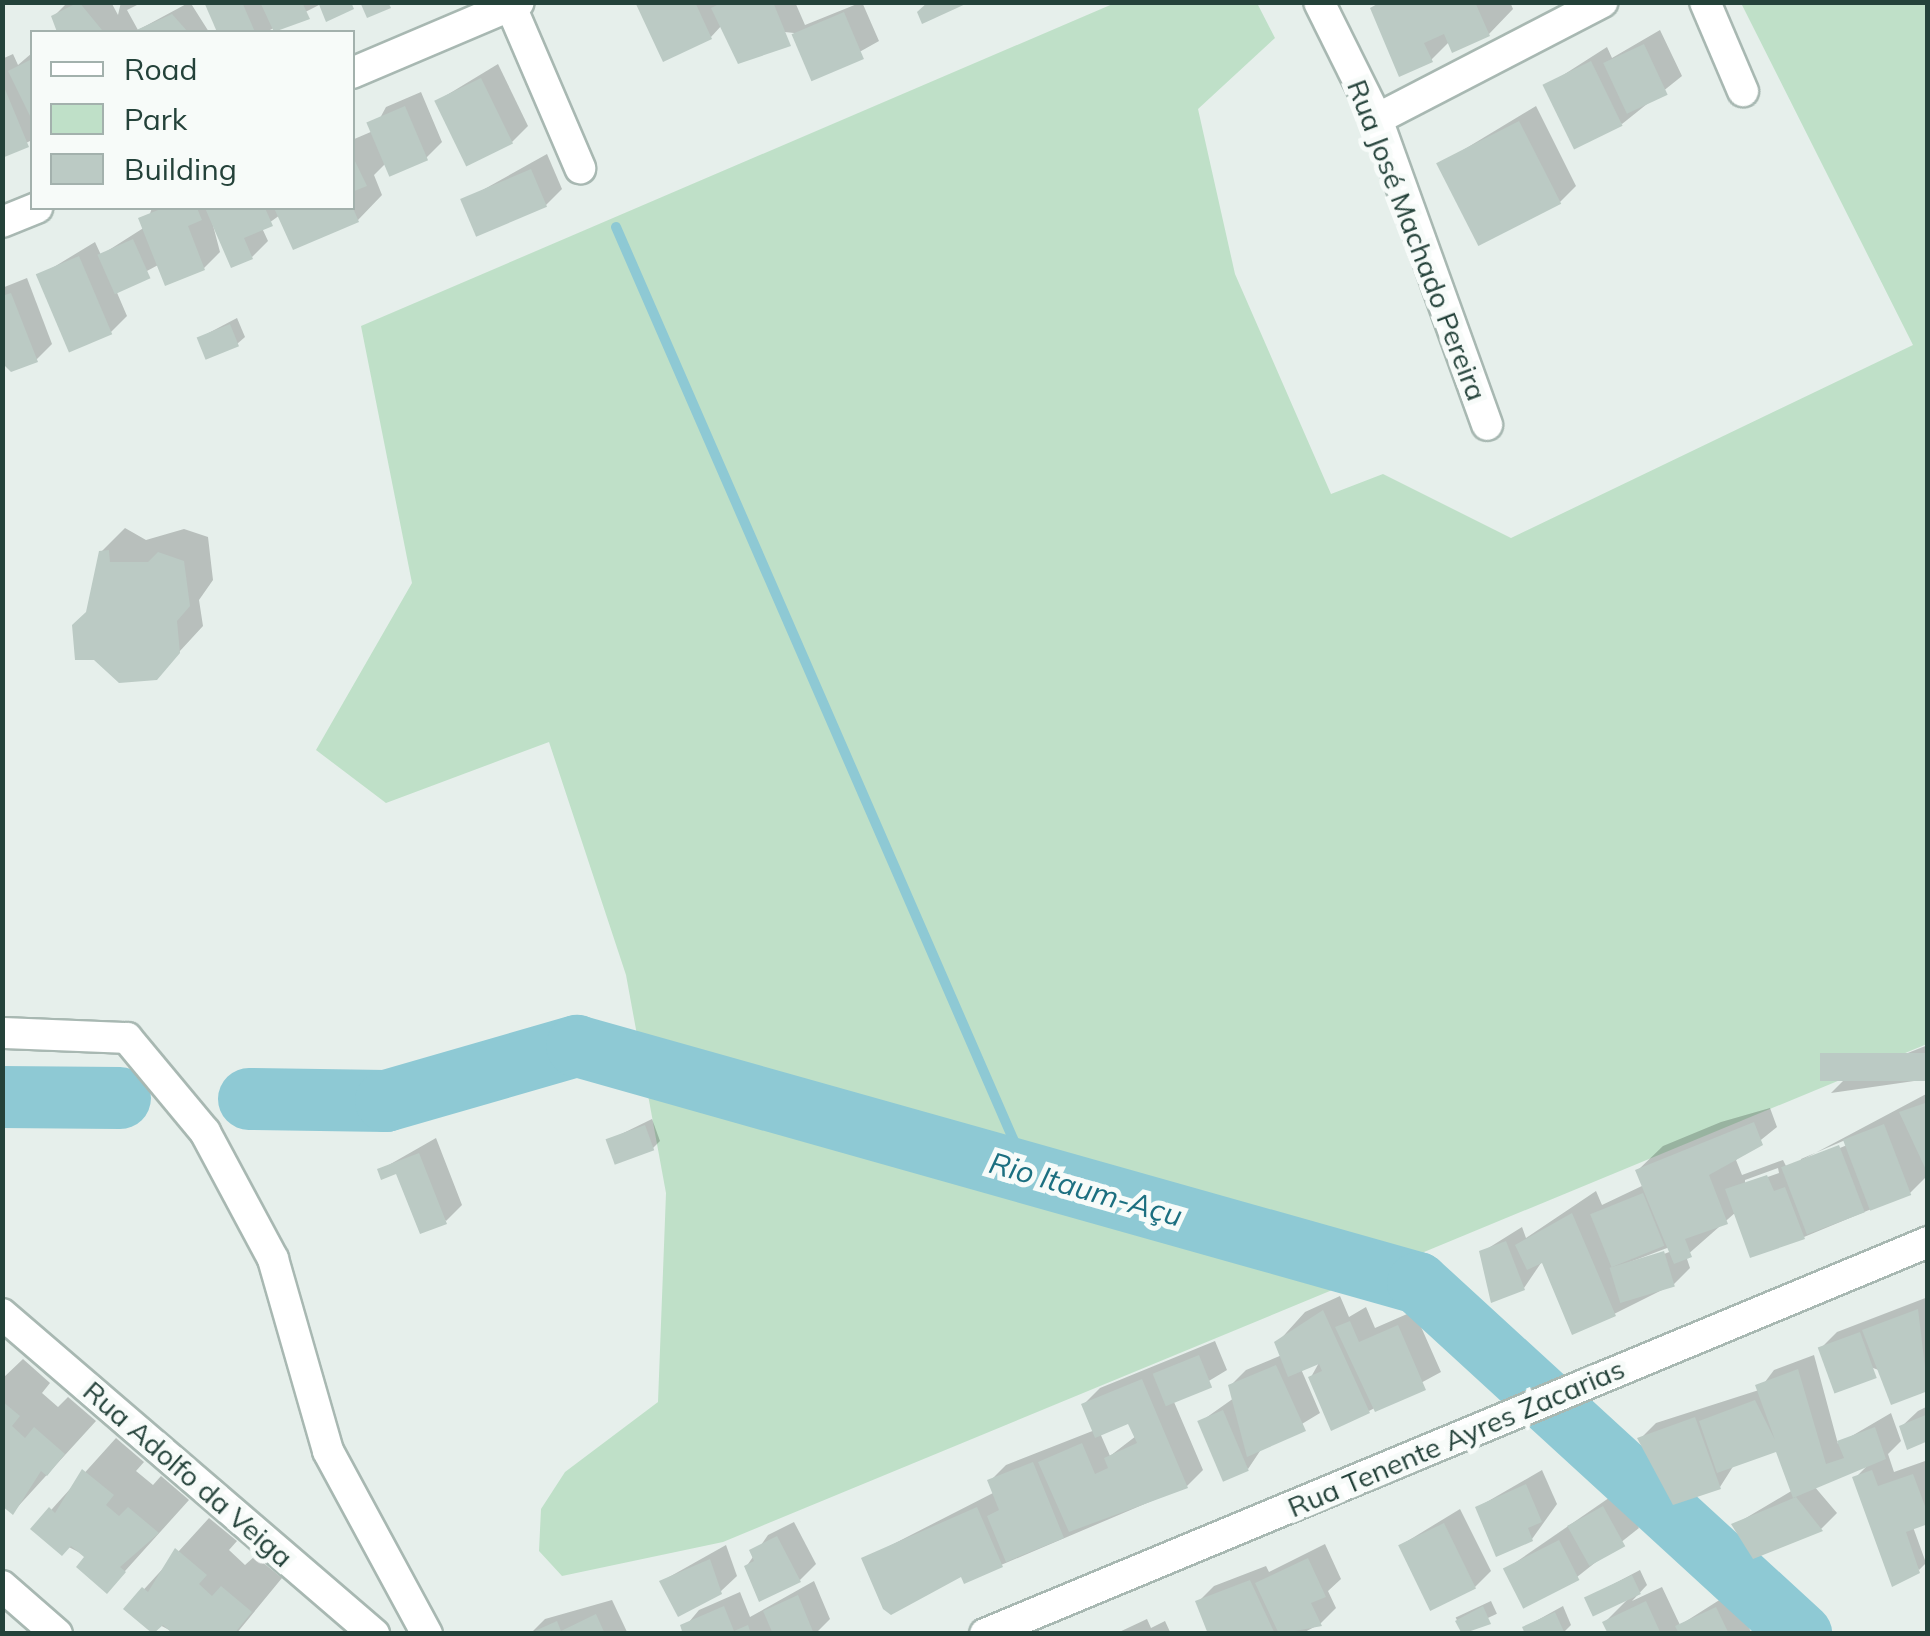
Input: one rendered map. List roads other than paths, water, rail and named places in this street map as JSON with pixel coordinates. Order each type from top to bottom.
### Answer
[{"type":"street","name":"Rua José Machado Pereira","points":[[1319,2],[1378,119],[1487,425]]},
{"type":"street","points":[[1378,119],[1603,2]]},
{"type":"street","points":[[1706,2],[1743,91]]},
{"type":"street","points":[[355,72],[513,4],[580,168]]},
{"type":"street","points":[[2,222],[31,210]]},
{"type":"street","points":[[2,1033],[127,1038],[205,1132],[272,1258],[328,1450],[427,1634]]},
{"type":"street","name":"Rua Tenente Ayres Zacarias","points":[[985,1634],[1928,1242]]},
{"type":"street","name":"Rua Adolfo da Veiga","points":[[2,1314],[374,1634]]},
{"type":"street","points":[[2,1586],[57,1634]]},
{"type":"waterway","points":[[616,227],[1028,1173]]},
{"type":"waterway","name":"Rio Itaum-Açu","points":[[249,1099],[386,1101],[577,1046],[1418,1283],[1801,1634]]},
{"type":"waterway","name":"Rio Itaum-Açu","points":[[2,1097],[120,1098]]}]
